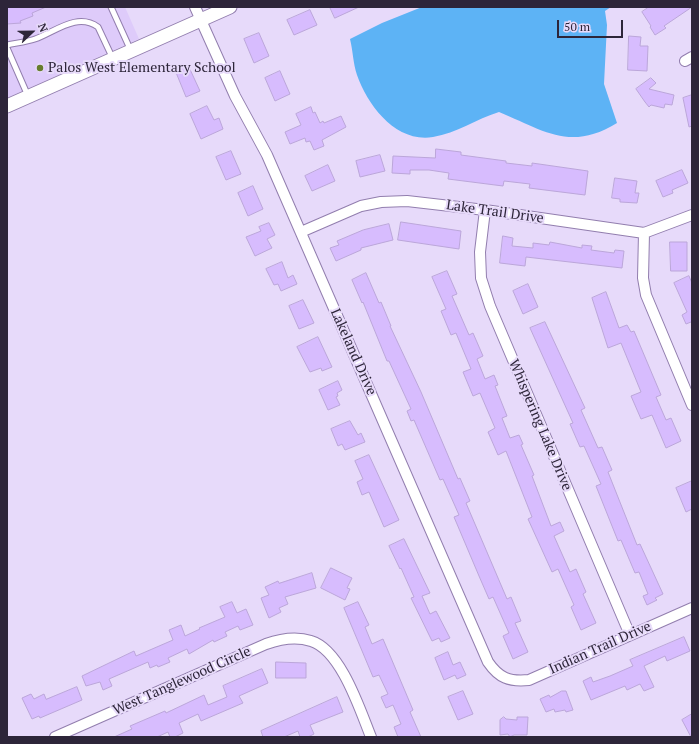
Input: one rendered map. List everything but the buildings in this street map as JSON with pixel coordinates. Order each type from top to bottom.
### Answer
[{"type":"street","name":"Lakeland Drive","points":[[195,7],[235,96],[267,155],[488,662],[496,674],[507,678]]},
{"type":"street","points":[[7,106],[230,7]]},
{"type":"street","name":"Lake Trail Drive","points":[[301,232],[361,206],[381,202],[407,201],[485,210],[644,233],[692,215]]},
{"type":"street","name":"Whispering Lake Drive","points":[[485,210],[480,252],[481,278],[490,306],[630,634]]},
{"type":"street","points":[[644,233],[643,278],[646,295],[692,405]]},
{"type":"street","name":"Indian Trail Drive","points":[[507,678],[518,681],[529,680],[630,634],[692,608]]},
{"type":"street","name":"West Tanglewood Circle","points":[[55,737],[266,644],[285,639],[299,638],[312,641],[322,647],[342,671],[368,736]]},
{"type":"lane","points":[[111,7],[131,52]]},
{"type":"lane","points":[[7,44],[32,40],[71,23],[84,21],[98,27],[113,60]]},
{"type":"lane","points":[[7,48],[29,97]]},
{"type":"shaded area","name":"Palos West Elementary School","points":[[7,7],[125,7],[139,39],[7,98]]},
{"type":"water","points":[[422,7],[611,7],[605,11],[607,25],[604,84],[617,123],[600,132],[585,136],[571,137],[543,131],[499,112],[458,129],[433,137],[420,137],[407,134],[396,128],[385,120],[368,99],[357,75],[350,39],[382,23]]},
{"type":"place","name":"Palos West Elementary School","points":[[40,68]]}]
